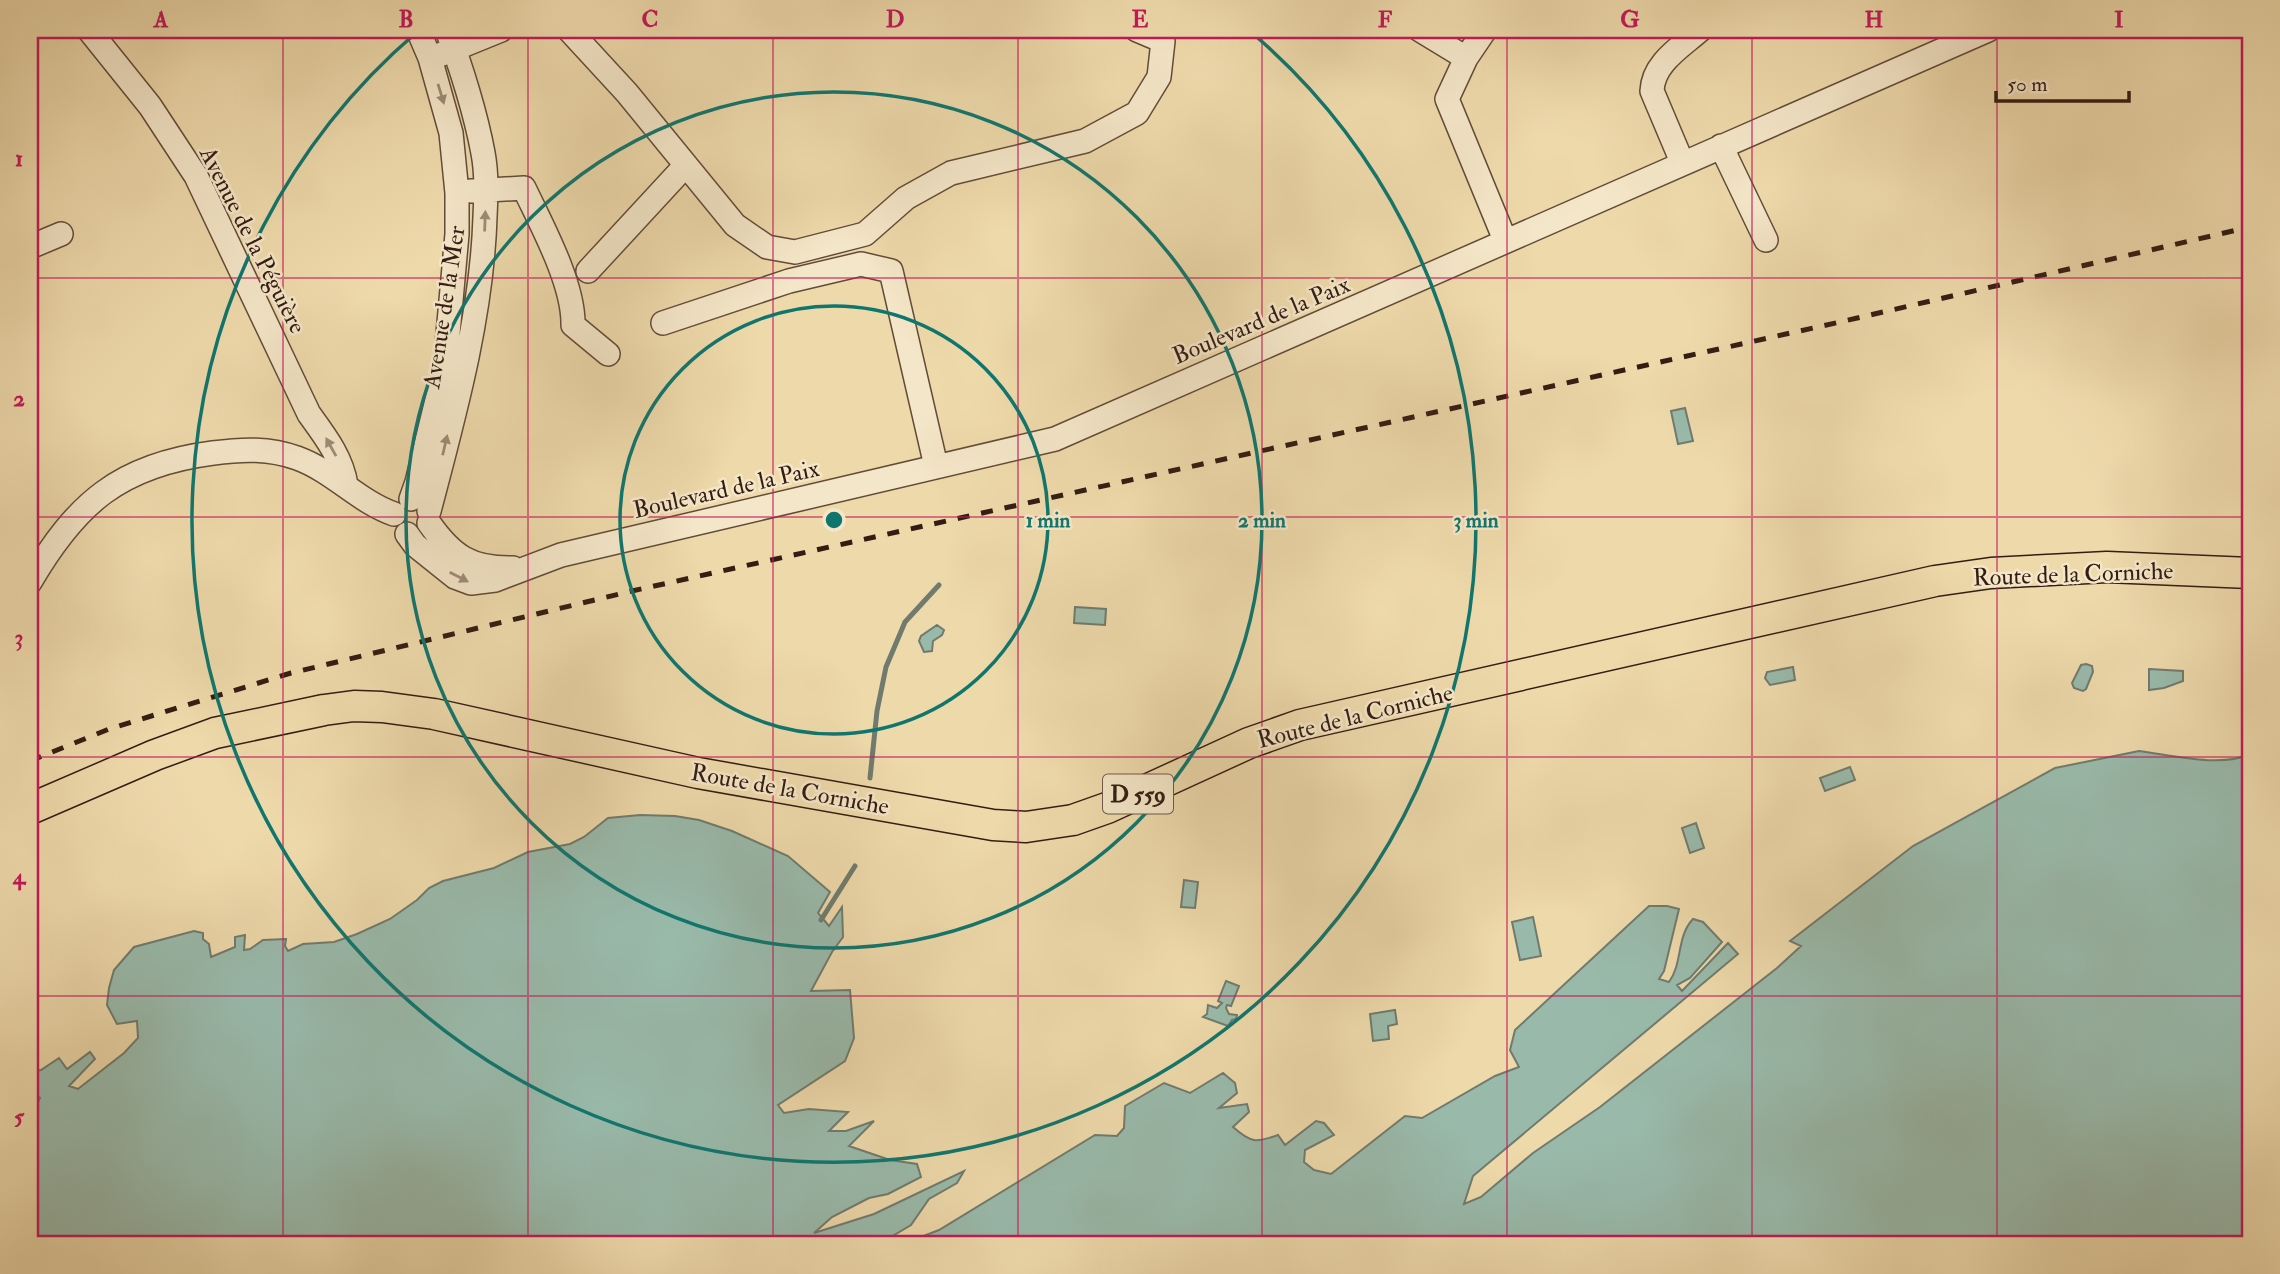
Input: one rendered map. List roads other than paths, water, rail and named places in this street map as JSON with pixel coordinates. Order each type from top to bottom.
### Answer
[{"type":"main road","name":"Route de la Corniche","points":[[30,808],[155,755],[215,733],[354,706],[448,716],[698,773],[993,825],[1026,827],[1054,824],[1107,808],[1249,743],[1300,725],[1936,580],[1991,572],[2107,568],[2250,573]]},
{"type":"street","name":"Avenue de la Péguière","points":[[89,30],[150,106],[196,176],[309,414],[343,469],[346,485]]},
{"type":"street","name":"Avenue de la Mer","points":[[416,511],[417,482],[445,367],[457,234],[457,193],[451,133],[418,30]]},
{"type":"street","points":[[429,58],[451,40],[501,30]]},
{"type":"street","points":[[569,30],[627,93],[735,225],[767,247],[795,253],[865,234],[906,198],[951,173],[1085,141],[1137,113],[1159,77],[1163,41],[1137,30]]},
{"type":"street","points":[[1420,30],[1466,58]]},
{"type":"street","points":[[1485,30],[1466,58],[1447,99],[1506,240]]},
{"type":"street","points":[[1682,162],[1652,90],[1652,78],[1659,66],[1700,30]]},
{"type":"street","name":"Boulevard de la Paix","points":[[523,568],[496,569],[459,556],[446,547],[416,511],[398,529],[455,577],[471,583],[495,580],[561,555],[1055,439],[1988,30]]},
{"type":"street","name":"Avenue de la Mer","points":[[416,511],[467,349],[478,296],[484,241],[486,190],[483,153],[451,40]]},
{"type":"street","points":[[1721,145],[1766,240]]},
{"type":"street","points":[[588,271],[685,166]]},
{"type":"street","points":[[457,193],[524,188],[553,250],[573,310],[573,325],[608,354]]},
{"type":"street","points":[[30,247],[61,234]]},
{"type":"street","points":[[663,323],[789,281],[861,264],[891,271],[936,466]]},
{"type":"street","points":[[293,457],[306,439],[310,424],[309,414]]},
{"type":"street","points":[[30,582],[36,555],[105,490],[133,474],[192,456],[243,449],[275,451],[322,470],[378,507],[416,511]]},
{"type":"waterway","points":[[870,778],[877,711],[886,667],[905,622],[939,585]]},
{"type":"waterway","points":[[821,920],[855,866]]},
{"type":"railway","points":[[30,761],[109,729],[291,673],[632,591],[1840,322],[2250,227]]}]
